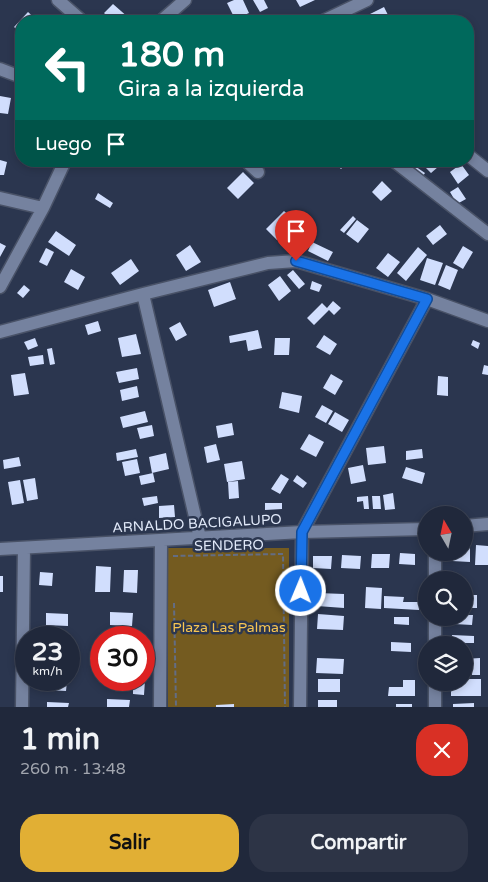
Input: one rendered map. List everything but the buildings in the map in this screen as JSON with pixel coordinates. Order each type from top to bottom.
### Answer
[{"type":"street","points":[[58,0],[75,15]]},
{"type":"street","points":[[168,15],[185,0]]},
{"type":"street","points":[[336,15],[368,0]]},
{"type":"street","points":[[0,69],[15,75]]},
{"type":"street","points":[[474,160],[488,172]]},
{"type":"street","points":[[0,287],[43,208],[62,167]]},
{"type":"street","points":[[253,167],[258,172]]},
{"type":"street","points":[[402,167],[488,234]]},
{"type":"street","points":[[0,198],[43,208]]},
{"type":"street","points":[[0,332],[268,263],[296,261],[427,299],[488,321]]},
{"type":"street","points":[[143,294],[200,538]]},
{"type":"street","points":[[300,707],[302,532],[427,299]]},
{"type":"street","points":[[473,525],[488,524]]},
{"type":"street","name":"ARNALDO BACIGALUPO","points":[[0,549],[302,532],[418,529]]},
{"type":"street","points":[[160,707],[161,540]]},
{"type":"street","points":[[22,707],[24,548]]},
{"type":"street","points":[[435,691],[435,707]]},
{"type":"path","name":"SENDERO","points":[[173,556],[283,554],[285,707]]},
{"type":"path","points":[[174,603],[176,707]]},
{"type":"green space","name":"Plaza Las Palmas","points":[[168,548],[289,548],[289,707],[168,707]]},
{"type":"route","points":[[296,261],[427,299],[302,532],[301,591]]}]
